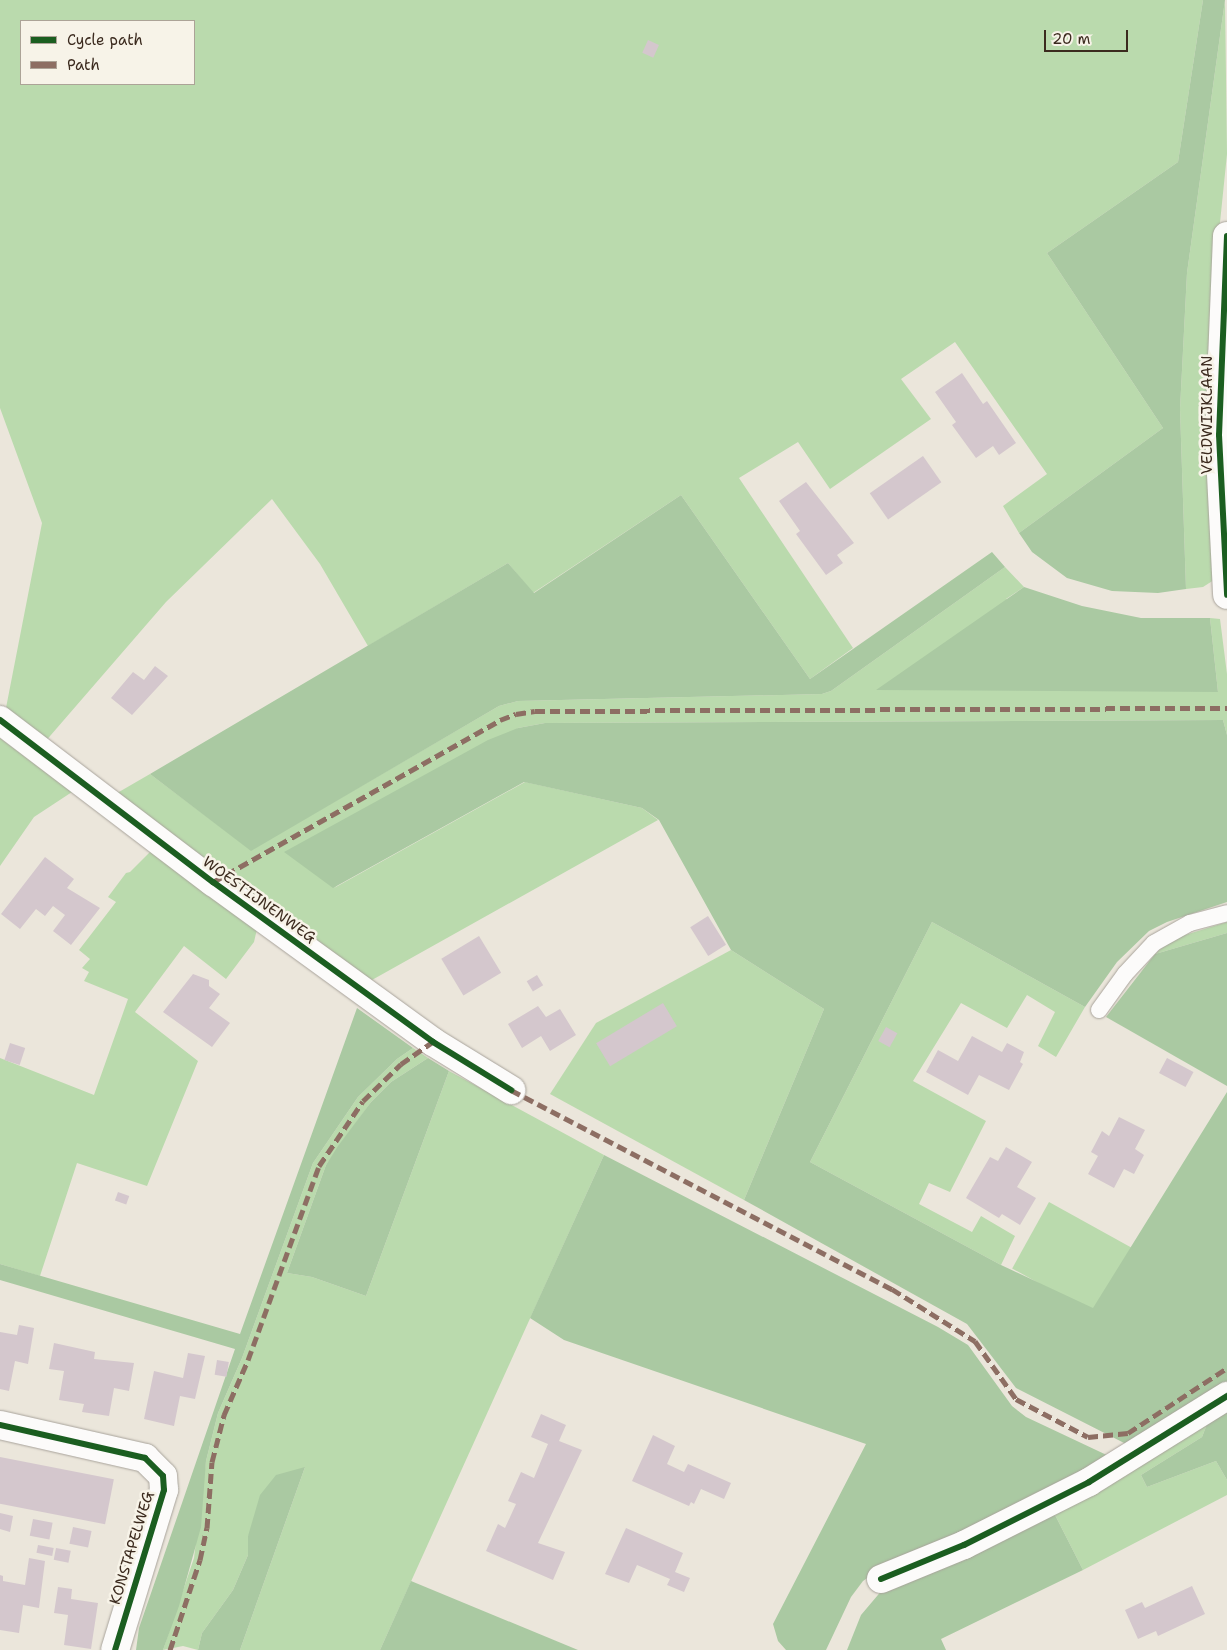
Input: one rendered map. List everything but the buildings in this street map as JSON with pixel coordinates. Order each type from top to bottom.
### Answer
[{"type":"street","name":"VELDWIJKLAAN","points":[[1227,236],[1219,435],[1227,595]]},
{"type":"street","name":"WOESTIJNENWEG","points":[[0,720],[260,916],[433,1042],[511,1090]]},
{"type":"street","points":[[881,1579],[964,1545],[1089,1482],[1227,1396]]},
{"type":"street","name":"KONSTAPELWEG","points":[[0,1425],[145,1458],[163,1476],[164,1490],[115,1650]]},
{"type":"lane","points":[[1099,1010],[1125,974],[1154,943],[1190,923],[1227,914]]},
{"type":"green space","points":[[0,0],[1203,0],[1178,162],[1047,253],[1163,428],[1019,533],[1003,506],[1047,474],[955,342],[901,379],[931,419],[830,489],[798,442],[739,478],[853,648],[810,679],[681,495],[533,593],[508,563],[368,646],[320,564],[272,499],[166,602],[44,743],[5,713],[42,523],[0,408]]},
{"type":"green space","points":[[1203,0],[1225,0],[1187,273],[1180,409],[1186,589],[1158,593],[1112,591],[1067,578],[1032,552],[1019,533],[1163,428],[1047,253],[1178,162]]},
{"type":"green space","points":[[1225,0],[1227,154],[1217,252],[1217,578],[1203,587],[1186,589],[1180,409],[1187,273]]},
{"type":"green space","points":[[681,495],[810,679],[992,552],[1005,567],[831,691],[822,694],[518,701],[499,706],[251,851],[150,774],[508,563],[534,593]]},
{"type":"green space","points":[[1005,567],[1024,587],[1006,599],[1218,692],[1210,618],[1220,619],[1227,674],[1227,735],[1223,720],[545,723],[518,728],[334,888],[525,782],[642,808],[658,820],[363,985],[112,796],[150,774],[251,850],[499,706],[518,701],[822,694],[831,691]]},
{"type":"green space","points":[[1024,587],[1082,606],[1141,618],[1210,618],[1218,692],[876,690]]},
{"type":"green space","points":[[1223,720],[1227,735],[1227,902],[1167,922],[1149,931],[1117,962],[1085,1007],[932,922],[810,1162],[1001,1265],[1093,1308],[1227,1092],[1227,1387],[1132,1447],[1016,1388],[967,1324],[744,1200],[824,1009],[731,950],[659,820],[642,808],[524,782],[333,888],[284,852],[488,740],[518,728],[545,723]]},
{"type":"green space","points":[[0,738],[72,792],[34,817],[0,866]]},
{"type":"green space","points":[[154,848],[257,929],[254,942],[226,979],[184,946],[135,1012],[198,1061],[147,1186],[77,1163],[40,1276],[0,1264],[0,1058],[94,1095],[128,999],[84,981],[89,972],[82,968],[90,959],[79,950],[116,902],[108,897],[126,873],[130,872]]},
{"type":"green space","points":[[932,922],[1085,1007],[1056,1057],[1038,1046],[1055,1012],[1027,995],[1007,1028],[961,1003],[913,1081],[986,1121],[950,1192],[929,1183],[919,1204],[972,1232],[981,1216],[1015,1236],[1001,1265],[810,1162]]},
{"type":"green space","points":[[1227,922],[1227,933],[1155,954],[1172,939]]},
{"type":"green space","points":[[1227,933],[1227,1086],[1106,1017],[1155,954]]},
{"type":"green space","points":[[731,950],[824,1009],[744,1200],[550,1094],[596,1023]]},
{"type":"green space","points":[[357,1008],[413,1048],[397,1059],[358,1097],[313,1163],[242,1358],[218,1413],[206,1461],[201,1527],[179,1606],[163,1650],[136,1650],[139,1628],[235,1349],[0,1280],[0,1264],[240,1334]]},
{"type":"green space","points":[[413,1048],[428,1058],[391,1082],[371,1102],[326,1165],[287,1273],[312,1277],[366,1296],[449,1071],[604,1155],[380,1650],[240,1650],[305,1467],[248,1536],[248,1555],[233,1590],[202,1633],[198,1650],[183,1646],[163,1650],[194,1558],[206,1461],[218,1413],[242,1358],[313,1163],[358,1097],[397,1059]]},
{"type":"green space","points":[[428,1058],[449,1071],[366,1296],[312,1277],[287,1273],[326,1165],[338,1146],[371,1102],[391,1082]]},
{"type":"green space","points":[[604,1155],[938,1327],[968,1345],[1012,1406],[1026,1417],[1113,1458],[963,1536],[876,1572],[863,1581],[851,1597],[826,1650],[786,1650],[778,1641],[773,1624],[866,1444],[564,1340],[530,1318]]},
{"type":"green space","points":[[1049,1202],[1131,1248],[1094,1314],[1012,1268]]},
{"type":"green space","points":[[1227,1407],[1227,1480],[1216,1461],[1147,1487],[1141,1475],[1202,1437],[1209,1419]]},
{"type":"green space","points":[[1209,1419],[1202,1437],[1141,1475],[1147,1487],[1216,1461],[1227,1480],[1227,1495],[1083,1570],[1052,1509]]},
{"type":"green space","points":[[305,1467],[240,1650],[198,1650],[202,1633],[233,1590],[248,1555],[248,1536],[260,1495],[276,1475]]},
{"type":"green space","points":[[1052,1509],[1083,1570],[941,1639],[946,1650],[847,1650],[861,1615],[883,1589]]},
{"type":"green space","points":[[411,1581],[578,1650],[380,1650]]},
{"type":"marked path","points":[[213,882],[500,720],[516,714],[535,711],[1227,708]]},
{"type":"marked path","points":[[170,1650],[200,1560],[207,1528],[212,1462],[224,1415],[248,1360],[319,1166],[363,1101],[401,1064],[433,1042]]},
{"type":"marked path","points":[[511,1090],[892,1289],[975,1341],[1016,1399],[1088,1437],[1128,1433],[1227,1368]]},
{"type":"cycle path","points":[[1227,236],[1219,435],[1227,595]]},
{"type":"cycle path","points":[[0,720],[213,882],[433,1042],[511,1090]]},
{"type":"cycle path","points":[[881,1579],[964,1545],[1089,1482],[1227,1396]]},
{"type":"cycle path","points":[[0,1425],[145,1458],[163,1476],[164,1490],[115,1650]]}]
